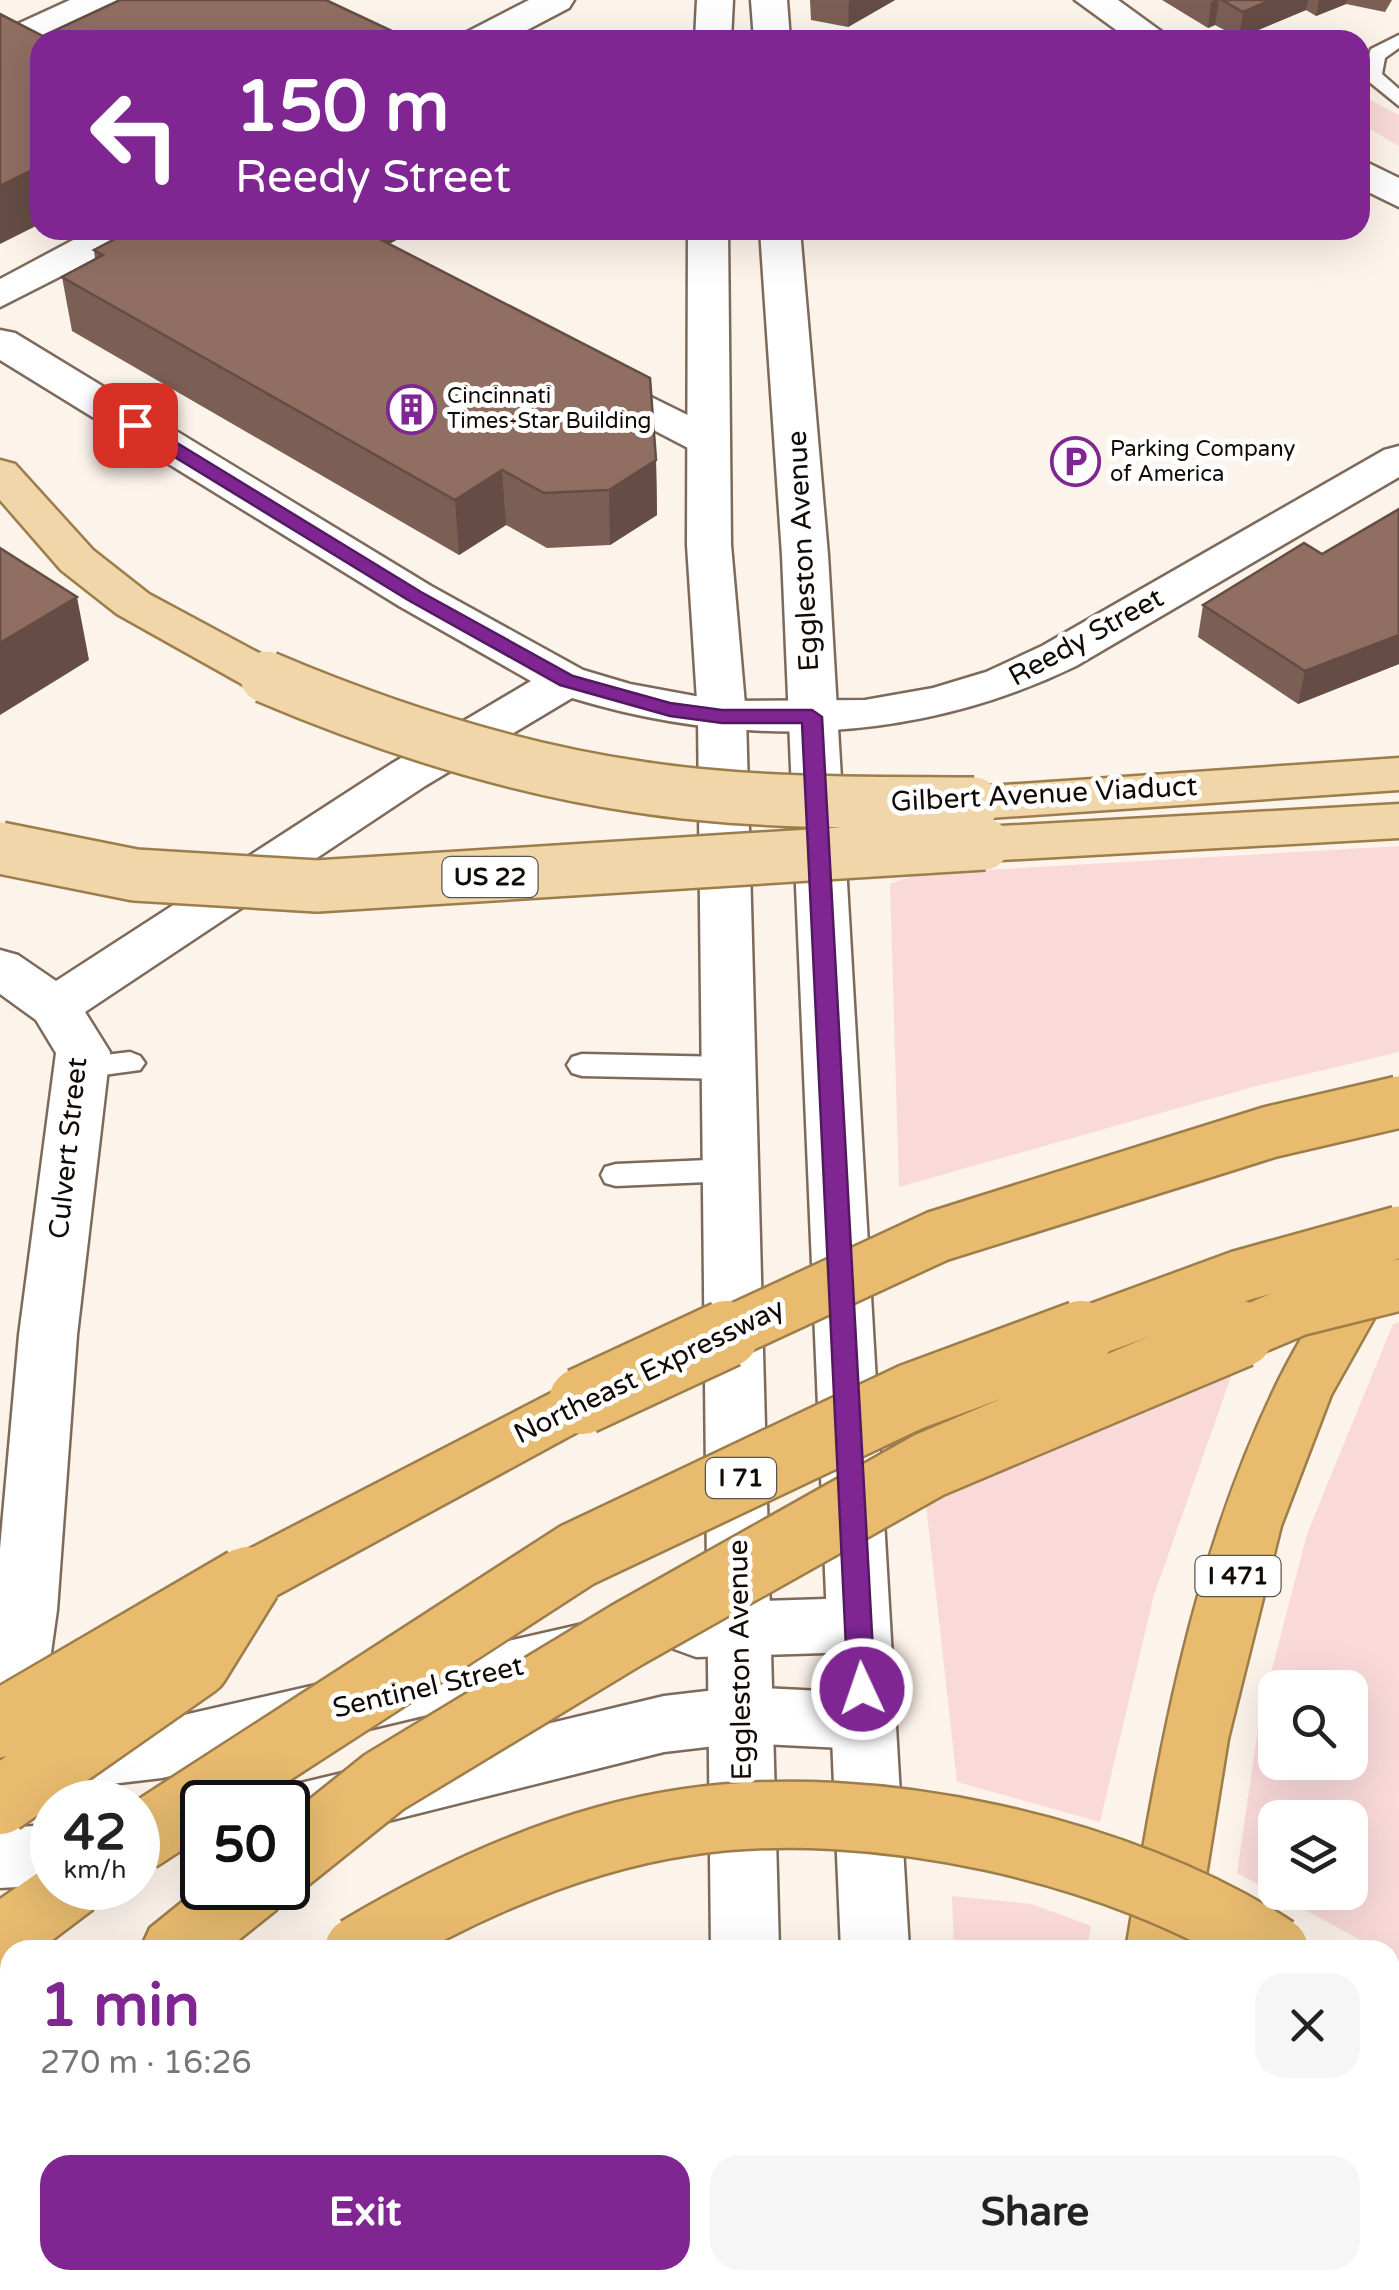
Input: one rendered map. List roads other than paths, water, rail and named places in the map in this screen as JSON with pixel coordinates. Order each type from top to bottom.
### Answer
[{"type":"highway","name":"Northeast Expressway","points":[[0,1767],[196,1664],[248,1580],[582,1401],[938,1236],[1270,1132],[1399,1102]]},
{"type":"highway","name":"I 71","points":[[160,1825],[577,1554],[910,1397],[1240,1276],[1399,1232]]},
{"type":"highway","name":"I 471","points":[[1162,1940],[1203,1708],[1249,1532],[1301,1395],[1399,1232]]},
{"type":"highway","points":[[310,1841],[384,1782],[627,1635],[928,1465],[1298,1310],[1399,1285]]},
{"type":"highway","points":[[374,1940],[410,1917],[482,1882],[572,1850],[683,1822],[794,1816],[897,1820],[1007,1838],[1122,1875],[1261,1940]]},
{"type":"highway","points":[[0,1939],[39,1910]]},
{"type":"highway","points":[[187,1940],[224,1910]]},
{"type":"main road","name":"Gilbert Avenue Viaduct","points":[[0,472],[77,560],[132,604],[266,677],[406,733],[638,786],[979,824],[1399,821]]},
{"type":"main road","name":"Gilbert Avenue Viaduct","points":[[0,848],[68,866],[152,880],[260,887],[363,886],[979,824],[1399,774]]},
{"type":"street","points":[[45,30],[99,0]]},
{"type":"street","points":[[499,30],[556,0]]},
{"type":"street","points":[[714,30],[715,0]]},
{"type":"street","points":[[769,0],[771,30]]},
{"type":"street","points":[[1093,0],[1140,30]]},
{"type":"street","points":[[1370,177],[1399,196]]},
{"type":"street","points":[[0,296],[104,240]]},
{"type":"street","name":"Eggleston Avenue","points":[[708,240],[709,545],[722,716],[745,1940]]},
{"type":"street","name":"Eggleston Avenue","points":[[781,240],[805,555],[874,1940]]},
{"type":"street","name":"Reedy Street","points":[[0,342],[414,596],[566,680],[670,710],[722,716],[864,715],[938,703],[1003,683],[1059,656],[1399,459]]},
{"type":"street","points":[[543,356],[707,442]]},
{"type":"street","points":[[0,968],[55,1008],[408,775],[566,680]]},
{"type":"street","name":"Culvert Street","points":[[0,1767],[26,1610],[24,1335],[105,1065],[83,1052],[55,1008]]},
{"type":"street","name":"Sentinel Street","points":[[0,1767],[162,1749],[667,1631],[858,1624]]},
{"type":"street","points":[[310,1811],[664,1724],[741,1715],[863,1721]]},
{"type":"street","points":[[0,1858],[30,1856]]},
{"type":"lane","points":[[1399,40],[1379,51],[1372,63],[1372,76],[1399,100]]},
{"type":"lane","points":[[582,1065],[729,1068]]},
{"type":"lane","points":[[616,1175],[731,1170]]},
{"type":"place","name":"Cincinnati Times-Star Building","points":[[412,409]]},
{"type":"place","name":"Parking Company of America","points":[[1075,462]]}]
